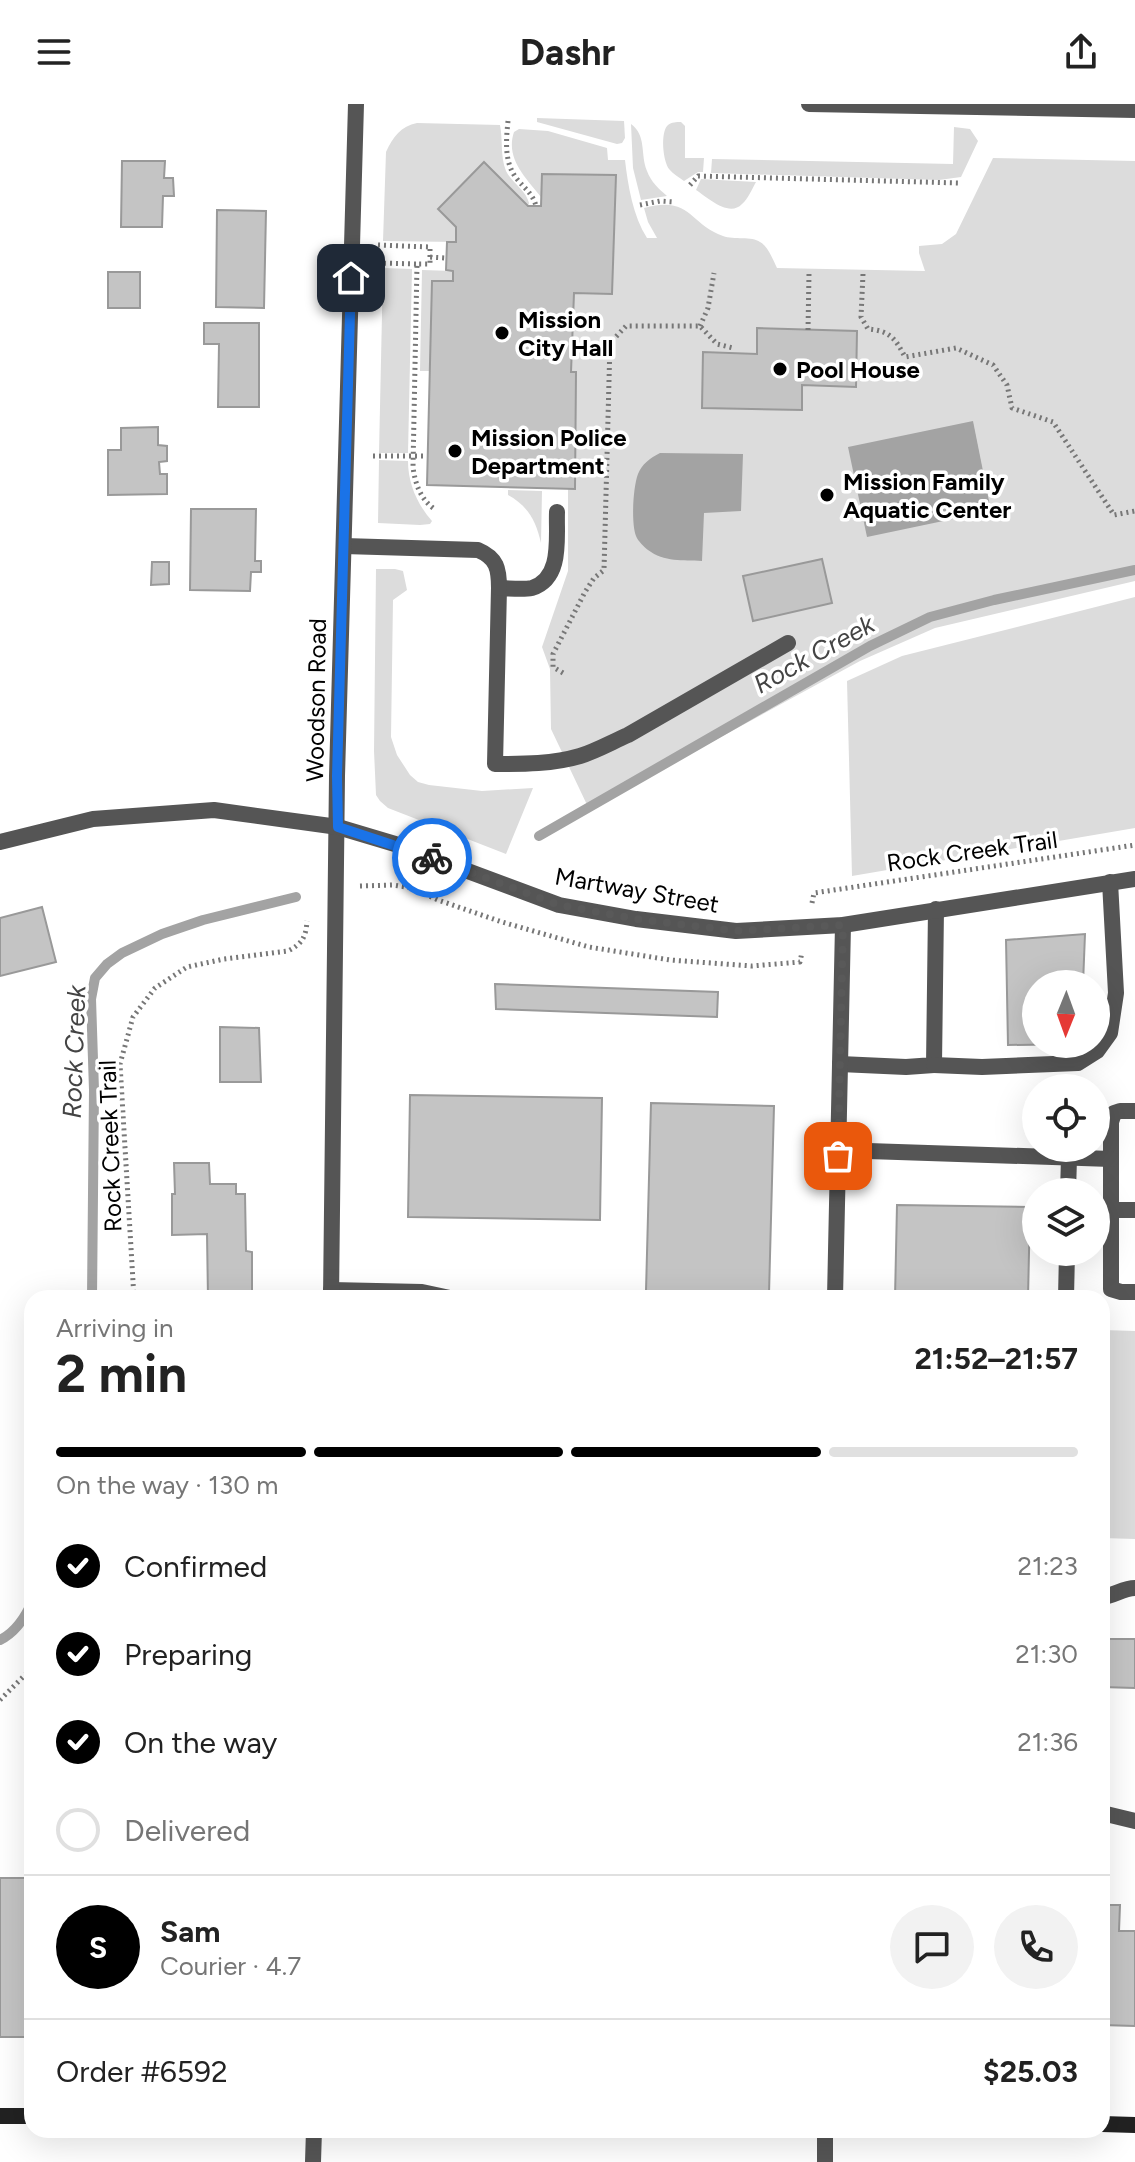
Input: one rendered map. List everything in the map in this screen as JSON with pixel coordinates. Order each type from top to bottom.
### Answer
[{"type":"main road","points":[[0,2116],[24,2116]]},
{"type":"main road","points":[[1110,2124],[1135,2125]]},
{"type":"street","name":"Woodson Road","points":[[331,1290],[337,776],[356,104]]},
{"type":"street","points":[[809,104],[1135,110]]},
{"type":"street","points":[[499,588],[531,588],[551,573],[556,558],[557,512]]},
{"type":"street","points":[[344,546],[478,550],[487,554],[497,565],[495,764],[535,764],[579,756],[628,735],[788,643]]},
{"type":"street","name":"Martway Street","points":[[0,842],[93,819],[214,810],[338,827],[395,844],[559,905],[636,919],[736,931],[843,925],[1135,879]]},
{"type":"street","points":[[840,1064],[982,1067],[1078,1063],[1097,1051],[1110,1033],[1116,993],[1110,882]]},
{"type":"street","points":[[934,1065],[936,909]]},
{"type":"street","points":[[835,1290],[843,925]]},
{"type":"street","points":[[1135,1111],[1114,1113],[1111,1122],[1111,1289],[1135,1292]]},
{"type":"street","points":[[838,1150],[1022,1156]]},
{"type":"street","points":[[1111,1210],[1135,1210]]},
{"type":"street","points":[[1066,1290],[1067,1266]]},
{"type":"street","points":[[1110,1596],[1135,1588]]},
{"type":"street","points":[[1110,1815],[1135,1821]]},
{"type":"street","points":[[313,2162],[314,2138]]},
{"type":"street","points":[[825,2138],[825,2162]]},
{"type":"path","points":[[508,121],[506,148],[509,163],[516,178],[534,198],[536,206]]},
{"type":"path","points":[[690,185],[698,176],[959,183]]},
{"type":"path","points":[[640,205],[675,202]]},
{"type":"path","points":[[378,245],[430,247],[430,264],[378,263]]},
{"type":"path","points":[[430,257],[446,258]]},
{"type":"path","points":[[417,264],[413,467],[418,490],[433,508]]},
{"type":"path","points":[[700,326],[708,308],[714,273]]},
{"type":"path","points":[[808,330],[809,274]]},
{"type":"path","points":[[863,274],[861,317],[868,329],[882,330],[896,340],[905,357],[956,348],[993,365],[1007,385],[1012,408],[1053,422],[1114,515],[1135,511]]},
{"type":"path","points":[[563,673],[553,667],[553,654],[585,592],[604,570],[610,343],[626,326],[700,326],[717,344],[733,348]]},
{"type":"path","points":[[373,456],[427,456]]},
{"type":"path","name":"Rock Creek Trail","points":[[814,893],[1135,845]]},
{"type":"path","name":"Rock Creek Trail","points":[[134,1290],[120,1064],[133,1017],[155,988],[187,967],[295,948],[305,936],[307,912]]},
{"type":"path","points":[[0,1700],[24,1676]]},
{"type":"shaded area","points":[[537,118],[624,121],[625,138],[617,144],[537,122]]},
{"type":"shaded area","points":[[681,122],[685,126],[685,158],[704,158],[703,172],[684,181],[669,169],[663,147],[668,125]]},
{"type":"shaded area","points":[[417,123],[500,125],[506,171],[525,194],[528,206],[484,163],[438,209],[456,227],[456,242],[383,241],[386,152],[398,133]]},
{"type":"shaded area","points":[[631,124],[639,134],[649,175],[667,196],[641,200],[633,168]]},
{"type":"shaded area","points":[[954,127],[970,129],[978,141],[961,177],[939,180],[711,173],[712,159],[953,164]]},
{"type":"shaded area","points":[[519,129],[548,131],[607,148],[608,160],[625,160],[635,211],[647,238],[657,238],[644,208],[671,205],[681,208],[723,236],[760,242],[777,268],[925,271],[919,246],[942,244],[956,234],[993,158],[1135,161],[1135,581],[935,628],[860,661],[589,809],[551,729],[550,669],[542,647],[568,571],[568,489],[575,488],[576,373],[571,372],[574,293],[612,294],[616,176],[542,174],[541,197],[523,175],[512,151],[514,132]]},
{"type":"shaded area","points":[[701,179],[756,182],[744,202],[731,209],[718,205],[696,190]]},
{"type":"shaded area","points":[[383,268],[412,269],[408,453],[379,453]]},
{"type":"shaded area","points":[[422,270],[453,271],[453,281],[432,281],[430,371],[420,371]]},
{"type":"shaded area","points":[[973,421],[991,511],[867,537],[848,447]]},
{"type":"shaded area","points":[[660,453],[743,454],[741,511],[704,513],[702,561],[661,557],[646,549],[636,536],[633,514],[636,480],[644,464]]},
{"type":"shaded area","points":[[379,460],[408,461],[412,485],[422,508],[432,521],[430,524],[378,523]]},
{"type":"shaded area","points":[[508,490],[542,491],[541,543],[530,515],[508,495]]},
{"type":"shaded area","points":[[376,569],[403,571],[407,590],[393,600],[391,737],[397,755],[410,775],[418,782],[429,785],[482,791],[533,788],[506,854],[388,808],[376,795]]},
{"type":"shaded area","points":[[1135,597],[1135,828],[852,876],[847,681],[902,656]]},
{"type":"shaded area","points":[[1110,1330],[1135,1331],[1135,1539],[1110,1538]]},
{"type":"building","points":[[122,161],[165,161],[164,178],[173,178],[174,196],[163,196],[162,227],[121,227]]},
{"type":"building","name":"Mission City Hall","points":[[484,162],[528,206],[541,206],[542,174],[616,175],[612,294],[574,293],[571,372],[576,372],[575,489],[427,485],[432,281],[453,281],[453,271],[446,270],[447,242],[456,242],[456,227],[438,209]]},
{"type":"building","points":[[217,210],[266,211],[264,308],[216,307]]},
{"type":"building","points":[[108,272],[140,272],[140,308],[108,308]]},
{"type":"building","points":[[204,323],[259,323],[259,407],[218,407],[219,344],[204,344]]},
{"type":"building","name":"Pool House","points":[[757,328],[857,331],[856,387],[802,385],[802,410],[702,408],[703,352],[757,354]]},
{"type":"building","points":[[158,427],[158,445],[167,446],[167,461],[159,462],[160,474],[167,474],[167,494],[108,495],[108,450],[121,450],[121,428]]},
{"type":"building","points":[[191,509],[256,509],[255,561],[261,561],[261,572],[251,572],[250,591],[190,590]]},
{"type":"building","points":[[822,559],[832,603],[753,621],[743,576]]},
{"type":"building","points":[[152,562],[169,562],[169,584],[151,585]]},
{"type":"building","points":[[42,907],[56,962],[0,976],[0,918]]},
{"type":"building","points":[[1085,934],[1084,970],[1022,970],[1022,1045],[1008,1045],[1006,940]]},
{"type":"building","points":[[495,984],[718,992],[717,1017],[496,1009]]},
{"type":"building","points":[[220,1027],[259,1028],[261,1082],[220,1082]]},
{"type":"building","points":[[410,1095],[602,1098],[600,1220],[408,1217]]},
{"type":"building","points":[[651,1103],[774,1106],[769,1290],[646,1290]]},
{"type":"building","points":[[174,1163],[209,1163],[210,1184],[236,1184],[236,1194],[245,1194],[246,1251],[252,1252],[252,1290],[208,1290],[207,1234],[172,1235],[172,1194],[175,1194]]},
{"type":"building","points":[[897,1205],[1022,1207],[1022,1266],[1029,1266],[1028,1290],[895,1290]]},
{"type":"building","points":[[1110,1639],[1135,1639],[1135,1688],[1110,1687]]},
{"type":"building","points":[[0,1878],[24,1878],[24,2037],[0,2037]]},
{"type":"building","points":[[1110,1905],[1120,1905],[1119,1931],[1135,1931],[1135,2026],[1110,2025]]},
{"type":"waterway","name":"Rock Creek","points":[[539,836],[870,646],[930,617],[1135,570]]},
{"type":"waterway","name":"Rock Creek","points":[[92,1290],[94,1090],[91,999],[95,978],[122,953],[162,934],[203,920],[296,897]]},
{"type":"waterway","name":"Rock Creek","points":[[0,1640],[11,1633],[24,1617]]},
{"type":"way so far","points":[[432,858],[559,905],[636,919],[736,931],[843,925],[838,1156]]},
{"type":"place","name":"Mission City Hall","points":[[502,333]]},
{"type":"place","name":"Pool House","points":[[780,369]]},
{"type":"place","name":"Mission Police Department","points":[[455,451]]},
{"type":"place","name":"Mission Family Aquatic Center","points":[[827,495]]},
{"type":"route","points":[[351,278],[338,827],[432,858]]}]
